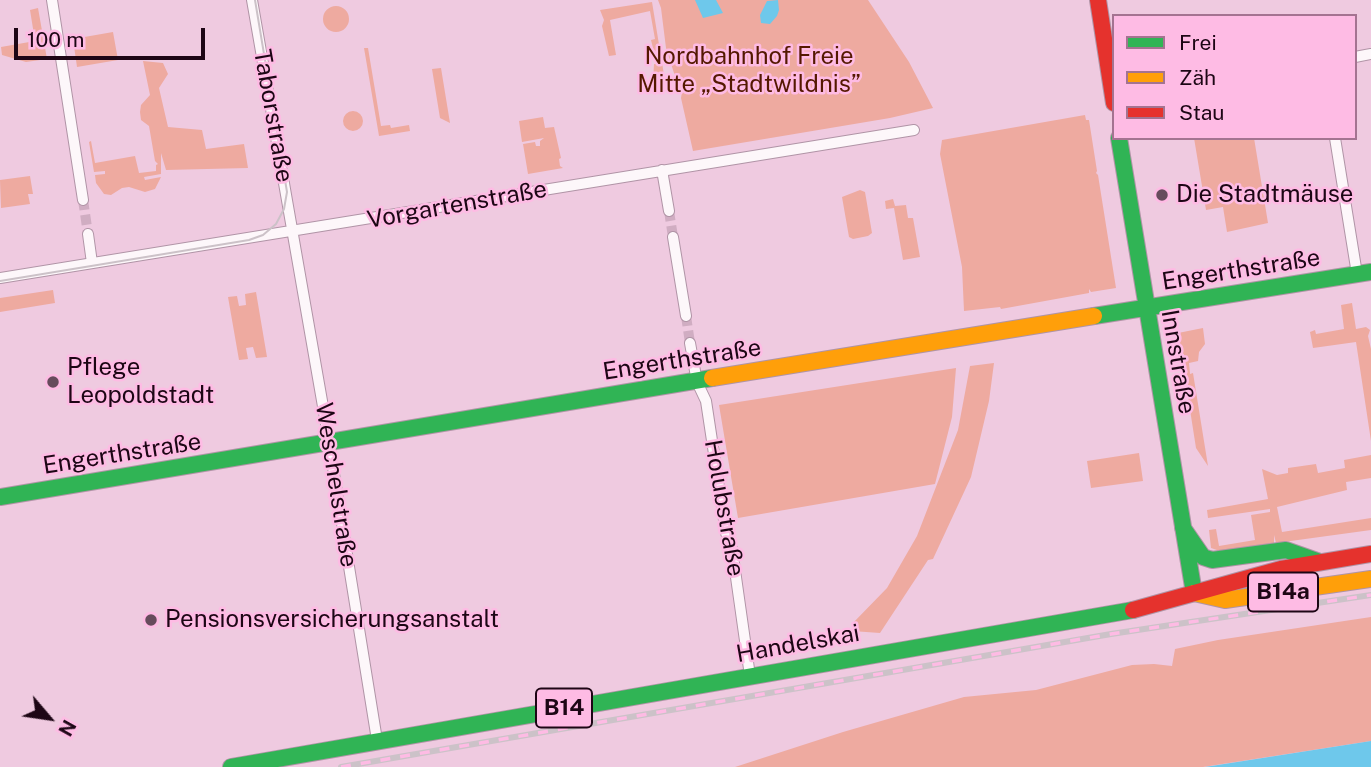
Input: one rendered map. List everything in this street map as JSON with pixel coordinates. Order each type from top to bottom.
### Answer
[{"type":"main road","points":[[1098,0],[1112,91]]},
{"type":"main road","name":"Innstraße","points":[[1119,140],[1194,593]]},
{"type":"main road","name":"Engerthstraße","points":[[0,497],[977,334],[1364,273]]},
{"type":"main road","points":[[1183,528],[1196,549],[1212,560],[1286,550],[1320,562]]},
{"type":"main road","name":"Handelskai","points":[[231,767],[1136,610],[1282,569],[1371,554]]},
{"type":"main road","name":"B14a","points":[[1194,593],[1225,600],[1371,579]]},
{"type":"street","points":[[52,0],[83,200]]},
{"type":"street","name":"Taborstraße","points":[[252,0],[293,231]]},
{"type":"street","name":"Vorgartenstraße","points":[[0,278],[914,130]]},
{"type":"street","points":[[1335,140],[1364,273]]},
{"type":"street","points":[[662,170],[669,211]]},
{"type":"street","name":"Weschelstraße","points":[[293,231],[377,740]]},
{"type":"street","points":[[88,234],[92,263]]},
{"type":"street","points":[[673,237],[686,316]]},
{"type":"street","name":"Holubstraße","points":[[690,343],[697,382],[706,401],[726,533],[732,549],[750,676]]},
{"type":"green space","name":"Nordbahnhof Freie Mitte „Stadtwildnis”","points":[[658,0],[868,0],[909,62],[933,108],[890,118],[693,151],[682,92],[666,48]]},
{"type":"green space","points":[[652,2],[665,81],[653,82],[654,64],[657,64],[651,40],[655,39],[650,11],[610,20],[616,55],[609,56],[602,26],[604,20],[600,10]]},
{"type":"green space","points":[[336,6],[345,10],[349,19],[345,28],[336,32],[327,28],[323,19],[327,10]]},
{"type":"green space","points":[[38,8],[47,59],[26,62],[2,55],[1,47],[35,41],[30,10]]},
{"type":"green space","points":[[113,32],[118,60],[77,67],[73,39]]},
{"type":"green space","points":[[364,48],[368,48],[381,126],[390,125],[391,128],[409,125],[410,131],[379,136]]},
{"type":"green space","points":[[143,61],[163,63],[168,74],[159,88],[168,127],[202,130],[206,149],[244,144],[248,168],[166,170],[161,153],[161,174],[144,177],[145,180],[161,177],[155,189],[145,192],[129,187],[111,195],[104,194],[96,183],[95,175],[105,174],[105,171],[94,172],[91,141],[95,163],[135,156],[139,173],[156,171],[158,164],[155,161],[149,126],[141,120],[140,112],[141,105],[150,95]]},
{"type":"green space","points":[[441,68],[450,123],[440,118],[432,69]]},
{"type":"green space","points":[[349,111],[357,111],[363,121],[357,131],[349,131],[343,125],[343,117]]},
{"type":"green space","points":[[1085,115],[1086,120],[1089,120],[1116,288],[1091,292],[1089,289],[1089,293],[1001,309],[964,311],[962,267],[940,154],[942,140]]},
{"type":"green space","points":[[543,117],[545,128],[554,127],[561,158],[560,166],[563,168],[528,174],[523,144],[535,142],[536,146],[540,146],[540,141],[544,138],[522,142],[519,121]]},
{"type":"green space","points":[[1194,140],[1254,140],[1268,223],[1227,232],[1223,207],[1206,210]]},
{"type":"green space","points":[[30,176],[33,194],[28,194],[30,204],[1,208],[0,180]]},
{"type":"green space","points":[[860,190],[865,192],[872,233],[853,239],[849,237],[842,197]]},
{"type":"green space","points":[[893,199],[895,206],[906,205],[908,218],[913,218],[920,257],[903,260],[894,208],[886,209],[885,201]]},
{"type":"green space","points":[[53,290],[55,303],[0,312],[0,298]]},
{"type":"green space","points":[[256,292],[267,357],[256,358],[253,347],[246,348],[248,359],[239,360],[228,297],[237,296],[239,306],[246,305],[245,294]]},
{"type":"green space","points":[[1352,303],[1356,329],[1366,327],[1370,330],[1371,441],[1356,342],[1313,348],[1310,332],[1315,330],[1316,334],[1344,329],[1341,305]]},
{"type":"green space","points":[[1203,328],[1205,344],[1199,352],[1198,361],[1189,363],[1190,374],[1193,373],[1208,466],[1196,448],[1178,333]]},
{"type":"green space","points":[[994,363],[989,401],[971,477],[933,559],[928,560],[880,633],[852,631],[852,624],[887,588],[917,536],[958,430],[970,366]]},
{"type":"green space","points":[[956,368],[952,417],[935,484],[738,518],[719,405]]},
{"type":"green space","points":[[1139,453],[1143,481],[1091,488],[1087,461]]},
{"type":"green space","points":[[1371,455],[1371,478],[1346,482],[1347,490],[1277,507],[1282,532],[1371,518],[1371,530],[1276,543],[1274,535],[1274,543],[1220,551],[1211,548],[1209,530],[1216,529],[1219,546],[1255,540],[1251,515],[1270,512],[1270,509],[1208,518],[1207,510],[1268,499],[1262,469],[1277,475],[1288,473],[1288,468],[1316,464],[1318,473],[1345,468],[1344,460]]},
{"type":"green space","points":[[1371,617],[1371,741],[1203,767],[735,767],[964,697],[1036,690],[1132,665],[1172,666],[1175,649]]},
{"type":"water","points":[[695,0],[716,0],[723,13],[703,18]]},
{"type":"water","points":[[778,0],[777,16],[770,24],[761,23],[760,15],[767,1]]},
{"type":"water","points":[[1371,741],[1371,767],[1205,767]]},
{"type":"tunnel","points":[[83,200],[88,234]]},
{"type":"tunnel","points":[[669,211],[673,237]]},
{"type":"tunnel","points":[[686,316],[690,343]]},
{"type":"tram line","points":[[0,281],[249,240],[263,235],[276,224],[284,209],[287,192],[255,0]]},
{"type":"railway","points":[[341,767],[1111,634],[1371,595]]},
{"type":"traffic: fast","points":[[1119,140],[1194,593]]},
{"type":"traffic: fast","points":[[1094,316],[1371,272]]},
{"type":"traffic: fast","points":[[0,497],[712,378]]},
{"type":"traffic: fast","points":[[1183,528],[1203,557],[1212,560],[1286,550],[1320,562]]},
{"type":"traffic: fast","points":[[231,767],[1133,610]]},
{"type":"traffic: slow","points":[[712,378],[1094,316]]},
{"type":"traffic: slow","points":[[1194,593],[1225,600],[1371,579]]},
{"type":"traffic: jam","points":[[1098,0],[1112,90]]},
{"type":"traffic: jam","points":[[1133,610],[1281,569],[1371,554]]},
{"type":"place","name":"Die Stadtmäuse","points":[[1162,195]]},
{"type":"place","name":"Pflege Leopoldstadt","points":[[53,382]]},
{"type":"place","name":"Pensionsversicherungsanstalt","points":[[151,620]]}]
